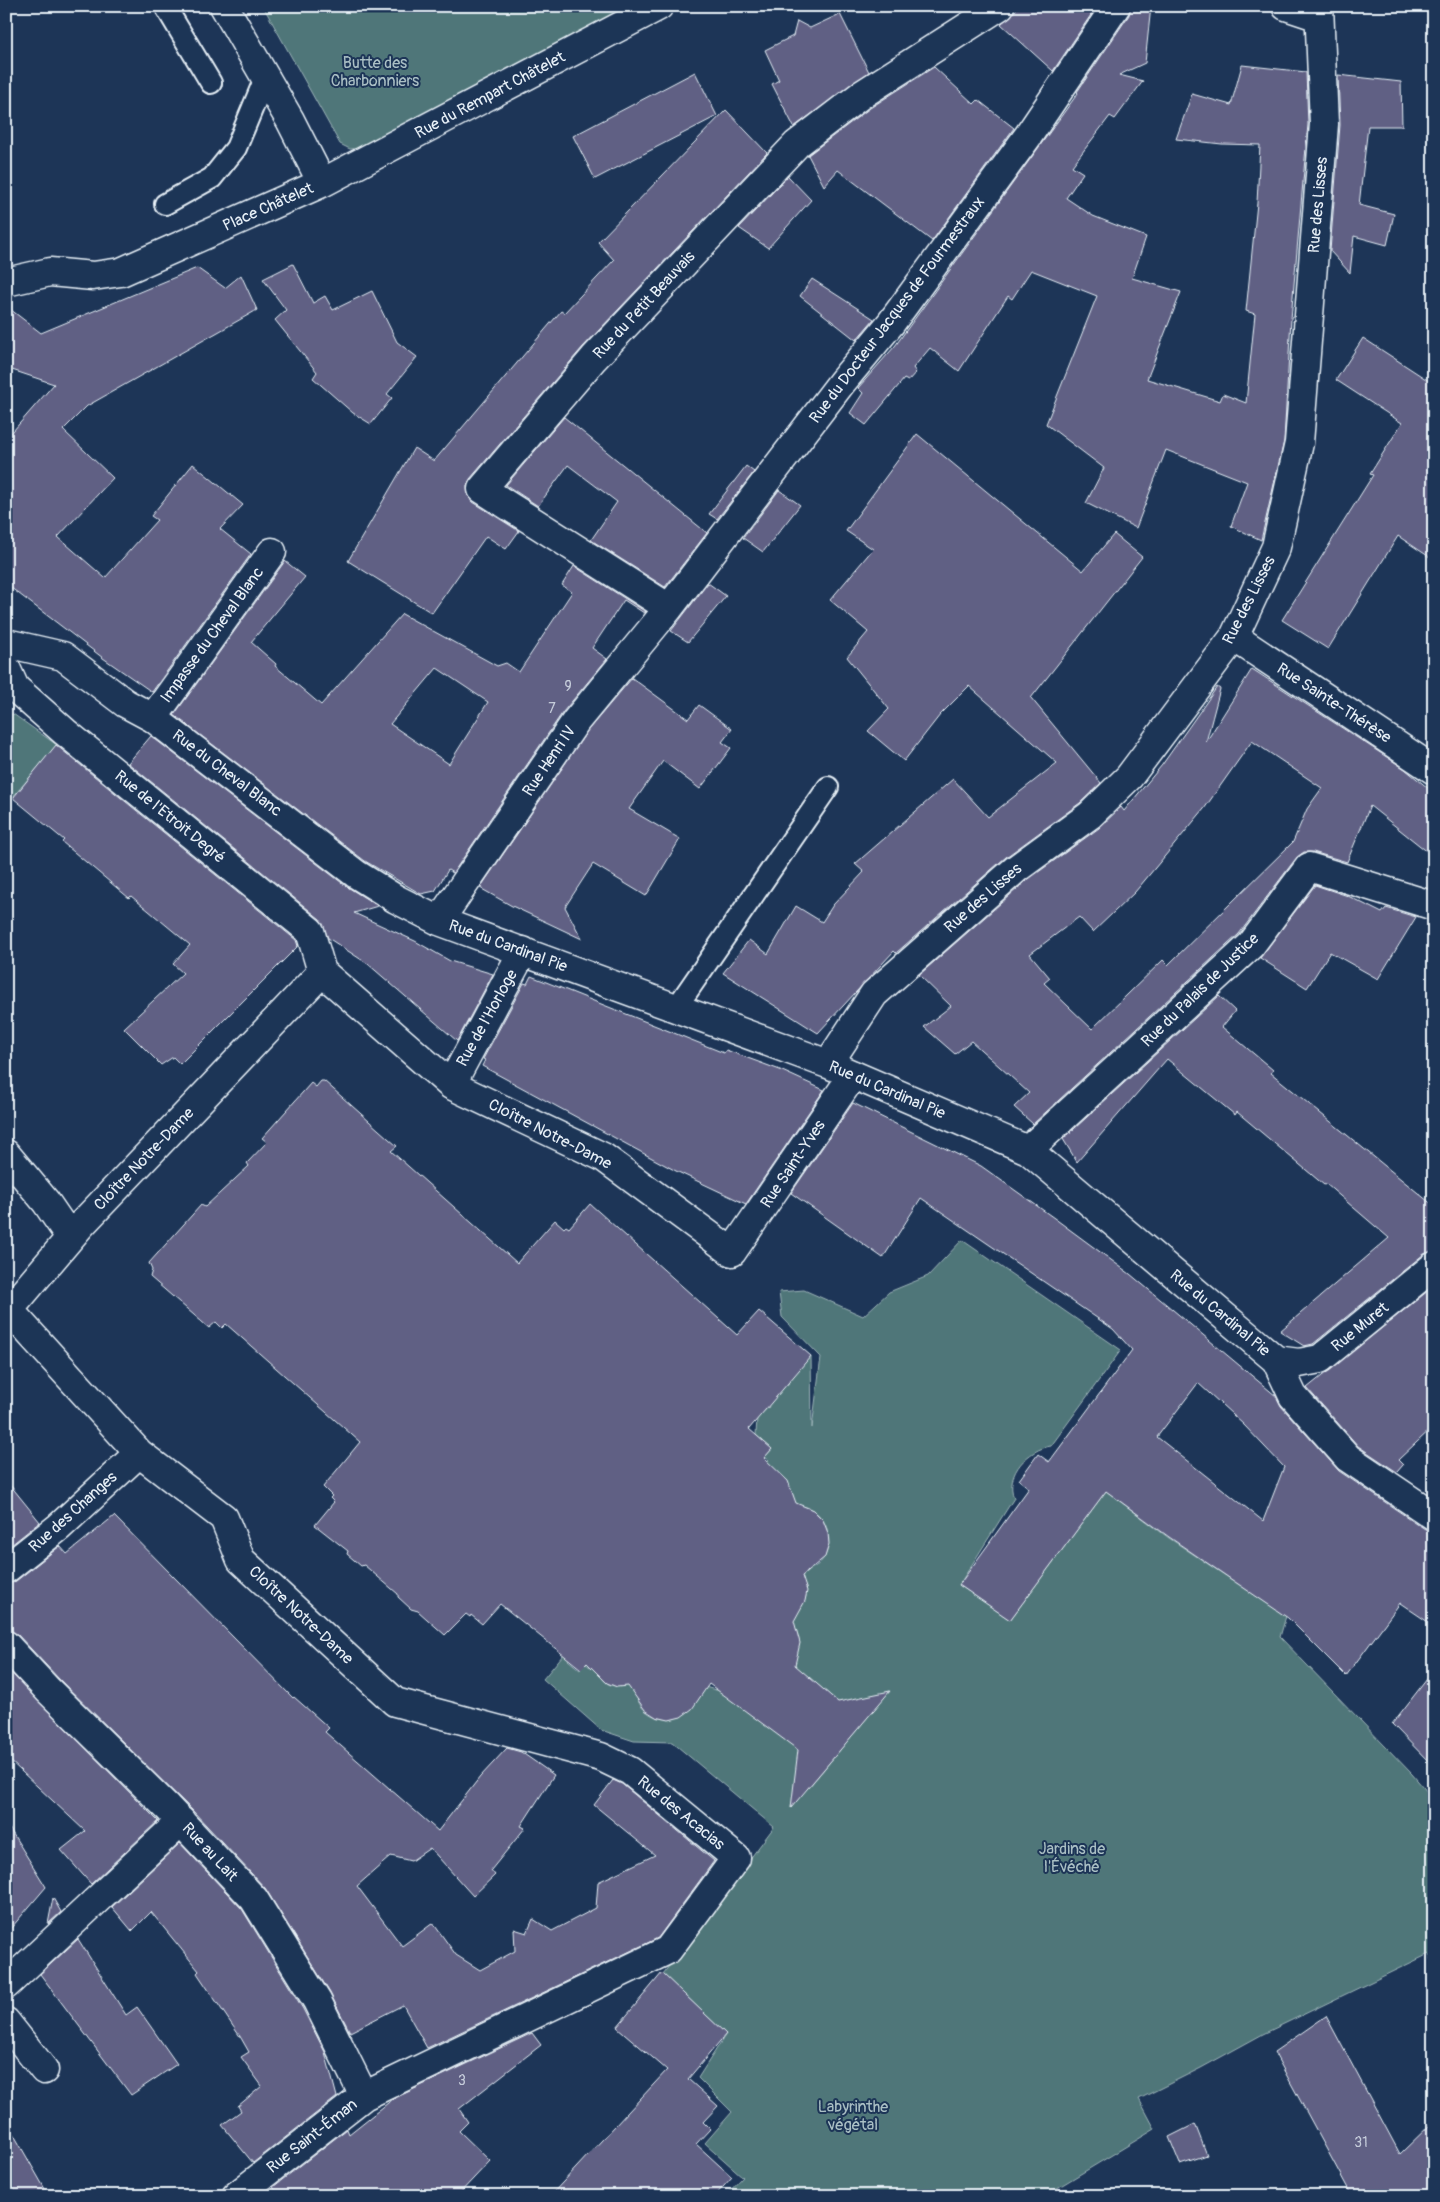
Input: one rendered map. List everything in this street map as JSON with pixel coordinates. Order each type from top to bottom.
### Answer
[{"type":"street","name":"Place Châtelet","points":[[6,282],[50,272],[93,276],[120,272],[322,183],[266,78],[224,6]]},
{"type":"street","name":"Rue du Rempart Châtelet","points":[[322,183],[659,6]]},
{"type":"street","name":"Rue du Petit Beauvais","points":[[669,608],[482,489],[594,358],[797,144],[861,95],[1000,6]]},
{"type":"street","name":"Rue du Docteur Jacques de Fourmestraux","points":[[669,608],[842,382],[891,323],[1028,136],[1116,6]]},
{"type":"street","points":[[1286,6],[1319,12]]},
{"type":"street","name":"Rue des Lisses","points":[[828,1064],[874,994],[1016,869],[1090,816],[1129,777],[1234,637],[1276,547],[1299,443],[1324,124],[1319,12]]},
{"type":"street","name":"Impasse du Cheval Blanc","points":[[153,718],[272,552]]},
{"type":"street","name":"Rue Henri IV","points":[[439,921],[576,721],[669,608]]},
{"type":"street","name":"Rue Sainte-Thérèse","points":[[1234,637],[1434,770]]},
{"type":"street","name":"Rue du Cheval Blanc","points":[[6,643],[63,656],[125,703],[153,718],[356,874],[396,899],[439,921]]},
{"type":"street","name":"Rue de l'Etroit Degré","points":[[6,668],[15,688],[65,732],[310,931],[322,972]]},
{"type":"street","name":"Rue du Palais de Justice","points":[[1028,1150],[1251,945],[1309,867],[1434,906]]},
{"type":"street","name":"Rue du Cardinal Pie","points":[[439,921],[828,1064],[1028,1150],[1276,1360]]},
{"type":"street","name":"Rue de l'Horloge","points":[[450,1085],[523,951]]},
{"type":"street","name":"Cloître Notre-Dame","points":[[395,1702],[241,1560],[224,1518],[139,1453],[8,1311],[70,1237],[322,972],[450,1085],[603,1157],[732,1252]]},
{"type":"street","name":"Rue Saint-Yves","points":[[732,1252],[853,1075]]},
{"type":"street","points":[[6,1154],[46,1202],[70,1237]]},
{"type":"street","name":"Rue Muret","points":[[1276,1360],[1299,1363],[1320,1359],[1434,1266]]},
{"type":"street","points":[[1276,1360],[1293,1396],[1348,1458],[1434,1516]]},
{"type":"street","name":"Rue des Changes","points":[[6,1569],[59,1528],[139,1453]]},
{"type":"street","name":"Rue au Lait","points":[[6,1645],[48,1690],[181,1821],[254,1899],[317,2001],[364,2096]]},
{"type":"street","name":"Rue des Acacias","points":[[364,2096],[668,1950],[736,1858],[630,1771],[601,1757],[395,1702]]},
{"type":"street","points":[[6,1985],[181,1821]]},
{"type":"street","points":[[6,2022],[44,2070]]},
{"type":"street","name":"Rue Saint-Éman","points":[[247,2192],[364,2096]]},
{"type":"lane","points":[[165,6],[212,83]]},
{"type":"lane","points":[[165,204],[212,178],[236,148],[266,78]]},
{"type":"lane","points":[[676,1008],[828,787]]},
{"type":"green space","name":"Butte des Charbonniers","points":[[263,6],[645,6],[364,148],[350,149],[340,144]]},
{"type":"green space","points":[[13,714],[57,745],[6,805],[6,715]]},
{"type":"green space","name":"Jardins de l'Évéché","points":[[962,1240],[1121,1350],[1051,1446],[1035,1452],[1021,1464],[1012,1480],[1014,1498],[959,1585],[1010,1620],[1106,1491],[1169,1538],[1286,1616],[1280,1637],[1412,1774],[1434,1800],[1434,1965],[1429,1954],[1263,2034],[1139,2099],[1155,2129],[1044,2196],[725,2196],[743,2177],[705,2143],[732,2112],[698,2078],[726,2034],[663,1974],[774,1827],[672,1742],[634,1741],[601,1730],[543,1679],[568,1649],[573,1653],[568,1660],[580,1670],[586,1664],[590,1667],[598,1657],[598,1666],[603,1680],[608,1684],[620,1686],[636,1679],[636,1694],[641,1706],[651,1714],[662,1718],[675,1718],[686,1713],[696,1702],[701,1686],[716,1690],[726,1689],[804,1748],[809,1787],[877,1706],[864,1699],[855,1699],[843,1706],[793,1664],[798,1652],[799,1641],[796,1630],[789,1620],[804,1603],[806,1597],[804,1585],[794,1572],[810,1569],[820,1562],[827,1552],[829,1540],[826,1527],[820,1516],[810,1508],[796,1505],[785,1478],[775,1473],[758,1472],[769,1460],[765,1457],[772,1449],[756,1435],[757,1417],[769,1407],[768,1405],[783,1386],[785,1387],[789,1383],[787,1381],[811,1356],[812,1428],[821,1357],[782,1317],[779,1292],[804,1290],[863,1316],[889,1292],[928,1276]]},
{"type":"building","points":[[1020,6],[1097,6],[1053,71],[1001,24]]},
{"type":"building","points":[[1131,6],[1151,6],[1145,63],[1119,75],[1143,81],[1115,119],[1110,116],[1072,166],[1083,173],[1066,198],[1093,216],[1146,237],[1132,278],[1181,292],[1147,379],[1220,401],[1223,394],[1246,403],[1255,314],[1246,311],[1257,203],[1260,145],[1222,144],[1176,139],[1192,94],[1231,105],[1242,65],[1306,72],[1308,124],[1291,319],[1284,441],[1261,540],[1231,526],[1247,482],[1166,450],[1136,528],[1086,503],[1104,468],[1046,424],[1097,296],[1031,270],[1012,299],[1008,296],[959,371],[930,348],[913,368],[916,372],[908,381],[904,379],[866,425],[850,413],[863,393],[858,388],[895,346],[1078,93],[1129,15]]},
{"type":"building","points":[[840,14],[869,72],[794,127],[772,84],[779,80],[765,50],[793,36],[797,21],[810,28]]},
{"type":"building","points":[[934,67],[974,104],[978,100],[1014,128],[932,241],[838,170],[824,186],[808,155],[870,108]]},
{"type":"building","points":[[695,72],[717,116],[595,179],[573,136]]},
{"type":"building","points":[[1338,75],[1401,82],[1402,126],[1368,126],[1359,205],[1394,214],[1387,245],[1354,236],[1350,273],[1330,251],[1340,125]]},
{"type":"building","points":[[726,110],[767,153],[583,347],[470,479],[467,486],[468,495],[473,502],[519,531],[506,549],[486,536],[432,613],[348,561],[414,448],[434,461],[561,311],[564,313],[614,260],[598,242]]},
{"type":"building","points":[[788,176],[811,200],[768,248],[739,228]]},
{"type":"building","points":[[293,264],[313,303],[325,296],[333,310],[372,291],[397,342],[417,357],[387,394],[392,398],[371,424],[353,413],[313,378],[317,372],[275,320],[286,310],[263,279]]},
{"type":"building","points":[[197,268],[225,288],[241,275],[257,310],[87,406],[63,430],[113,478],[58,537],[105,578],[157,520],[151,516],[193,464],[243,505],[220,529],[251,554],[152,692],[103,658],[6,584],[6,439],[54,384],[6,368],[6,306],[41,333]]},
{"type":"building","points":[[812,279],[874,319],[856,340],[800,296]]},
{"type":"building","points":[[1363,338],[1429,381],[1434,373],[1434,560],[1398,536],[1328,649],[1282,620],[1373,475],[1370,474],[1402,423],[1336,380]]},
{"type":"building","points":[[564,417],[707,533],[665,587],[591,540],[617,502],[568,465],[538,506],[506,485]]},
{"type":"building","points":[[917,434],[1083,571],[1114,534],[1142,557],[1031,698],[1101,783],[1080,803],[1006,857],[896,953],[894,951],[818,1033],[723,973],[749,940],[768,954],[796,906],[822,922],[833,905],[864,872],[855,864],[953,779],[988,817],[1057,763],[969,686],[940,715],[904,761],[868,731],[889,709],[847,657],[868,632],[830,600],[873,549],[846,531]]},
{"type":"building","points":[[746,466],[754,472],[717,519],[709,514]]},
{"type":"building","points":[[779,490],[800,505],[763,552],[743,538]]},
{"type":"building","points":[[285,561],[305,577],[251,642],[276,664],[275,666],[321,705],[402,614],[497,666],[506,663],[519,672],[572,592],[562,585],[574,566],[646,612],[644,613],[624,600],[592,648],[607,659],[563,712],[453,873],[448,870],[435,891],[421,894],[365,861],[174,715]],"holes":[[[437,668],[488,702],[449,764],[390,724]]]},
{"type":"building","points":[[708,583],[726,596],[688,642],[671,631]]},
{"type":"building","points":[[1252,669],[1405,769],[1434,793],[1434,857],[1370,806],[1347,862],[1313,852],[1304,852],[1297,857],[1239,934],[1033,1124],[1014,1107],[1029,1093],[971,1041],[955,1054],[924,1027],[951,1006],[919,975],[1026,881],[1099,828],[1121,807],[1124,811],[1162,765],[1217,687],[1220,689],[1206,742]],"holes":[[[1252,741],[1322,788],[1307,809],[1293,842],[1168,965],[1163,960],[1092,1029],[1044,983],[1050,978],[1030,954],[1079,917],[1093,932],[1135,892],[1204,809]]]},
{"type":"building","points":[[632,678],[688,719],[699,705],[732,729],[722,742],[731,748],[700,789],[663,761],[629,809],[680,839],[646,896],[593,864],[565,907],[582,939],[512,906],[480,888],[588,730]]},
{"type":"building","points":[[151,736],[346,886],[378,906],[354,913],[415,941],[450,961],[493,974],[457,1041],[368,964],[328,938],[320,919],[128,763]]},
{"type":"building","points":[[56,745],[296,940],[298,946],[180,1064],[173,1057],[161,1065],[124,1028],[183,973],[173,964],[190,945],[131,896],[129,898],[13,798]]},
{"type":"building","points":[[1315,885],[1348,896],[1382,913],[1386,908],[1416,917],[1378,979],[1330,952],[1307,988],[1260,958]]},
{"type":"building","points":[[531,976],[724,1053],[726,1050],[780,1070],[824,1090],[746,1204],[676,1171],[482,1066],[485,1060],[483,1059],[524,983],[527,984]]},
{"type":"building","points":[[1219,996],[1235,1011],[1222,1027],[1273,1070],[1271,1073],[1434,1206],[1434,1251],[1424,1254],[1313,1344],[1304,1346],[1280,1331],[1389,1238],[1326,1184],[1324,1185],[1237,1112],[1235,1115],[1167,1059],[1077,1162],[1063,1139]]},
{"type":"building","points":[[321,1081],[324,1081],[397,1146],[391,1151],[517,1263],[555,1220],[564,1228],[566,1226],[569,1228],[590,1204],[737,1335],[759,1311],[811,1356],[749,1429],[772,1449],[764,1458],[788,1481],[796,1503],[813,1510],[823,1520],[828,1533],[829,1544],[825,1557],[802,1576],[807,1591],[805,1601],[794,1621],[800,1643],[795,1665],[838,1702],[890,1691],[791,1808],[798,1750],[709,1684],[692,1709],[681,1717],[669,1720],[656,1717],[645,1710],[628,1686],[617,1687],[607,1683],[587,1663],[581,1669],[500,1604],[482,1624],[471,1615],[470,1617],[466,1614],[445,1635],[418,1611],[411,1609],[398,1597],[398,1594],[364,1565],[361,1566],[347,1554],[348,1551],[315,1525],[334,1502],[330,1498],[332,1496],[323,1487],[360,1442],[226,1324],[222,1328],[216,1322],[209,1328],[150,1277],[152,1270],[149,1263],[201,1205],[205,1207],[249,1166],[247,1163],[267,1142],[262,1138],[311,1083],[316,1087]]},
{"type":"building","points":[[853,1103],[981,1166],[1130,1274],[1276,1396],[1281,1406],[1339,1471],[1425,1529],[1434,1531],[1434,1626],[1400,1603],[1346,1676],[1288,1618],[1169,1537],[1106,1491],[1010,1620],[959,1585],[1029,1488],[1019,1480],[1038,1454],[1049,1462],[1132,1350],[1113,1329],[921,1198],[883,1258],[791,1193]],"holes":[[[1198,1383],[1244,1425],[1284,1467],[1263,1521],[1157,1437]]]},
{"type":"building","points":[[1434,1286],[1434,1426],[1398,1460],[1403,1465],[1397,1472],[1358,1446],[1307,1388]]},
{"type":"building","points":[[6,1480],[40,1522],[6,1549]]},
{"type":"building","points":[[114,1516],[293,1698],[329,1728],[325,1732],[438,1831],[480,1777],[507,1748],[521,1752],[554,1775],[521,1826],[525,1828],[491,1870],[495,1875],[473,1896],[430,1848],[411,1861],[391,1856],[357,1886],[402,1946],[433,1923],[456,1955],[480,1970],[515,1951],[514,1929],[527,1933],[533,1919],[552,1931],[596,1908],[598,1882],[655,1855],[594,1805],[613,1780],[622,1784],[714,1861],[658,1938],[427,2048],[403,2005],[350,2032],[330,1993],[265,1888],[192,1810],[59,1679],[17,1634],[6,1630],[6,1584],[16,1581],[60,1546],[67,1554]]},
{"type":"building","points":[[6,1668],[158,1821],[91,1884],[61,1850],[85,1831],[6,1757]]},
{"type":"building","points":[[1434,1670],[1434,1767],[1392,1724]]},
{"type":"building","points":[[6,1823],[46,1887],[6,1934]]},
{"type":"building","points":[[180,1843],[242,1909],[303,2009],[325,2052],[337,2097],[253,2163],[222,2125],[241,2111],[238,2106],[262,2086],[241,2057],[249,2052],[197,1973],[199,1971],[151,1912],[132,1931],[112,1907]]},
{"type":"building","points":[[53,1898],[61,1912],[48,1924]]},
{"type":"building","points":[[78,1939],[126,2015],[137,2007],[177,2064],[131,2095],[40,1974]]},
{"type":"building","points":[[662,1973],[726,2034],[688,2079],[718,2106],[703,2122],[710,2129],[696,2144],[732,2177],[715,2196],[550,2196],[667,2070],[617,2027]]},
{"type":"building","points":[[1326,2016],[1400,2154],[1434,2121],[1434,2196],[1352,2196],[1274,2052]]},
{"type":"building","points":[[532,2033],[541,2045],[459,2109],[468,2122],[459,2131],[490,2161],[457,2196],[280,2196],[273,2187],[347,2129],[349,2134],[393,2099]]},
{"type":"building","points":[[6,2121],[49,2196],[6,2196]]},
{"type":"building","points":[[1195,2124],[1207,2155],[1180,2164],[1169,2137]]},
{"type":"park label","name":"Labyrinthe végétal","points":[[853,2116]]}]
